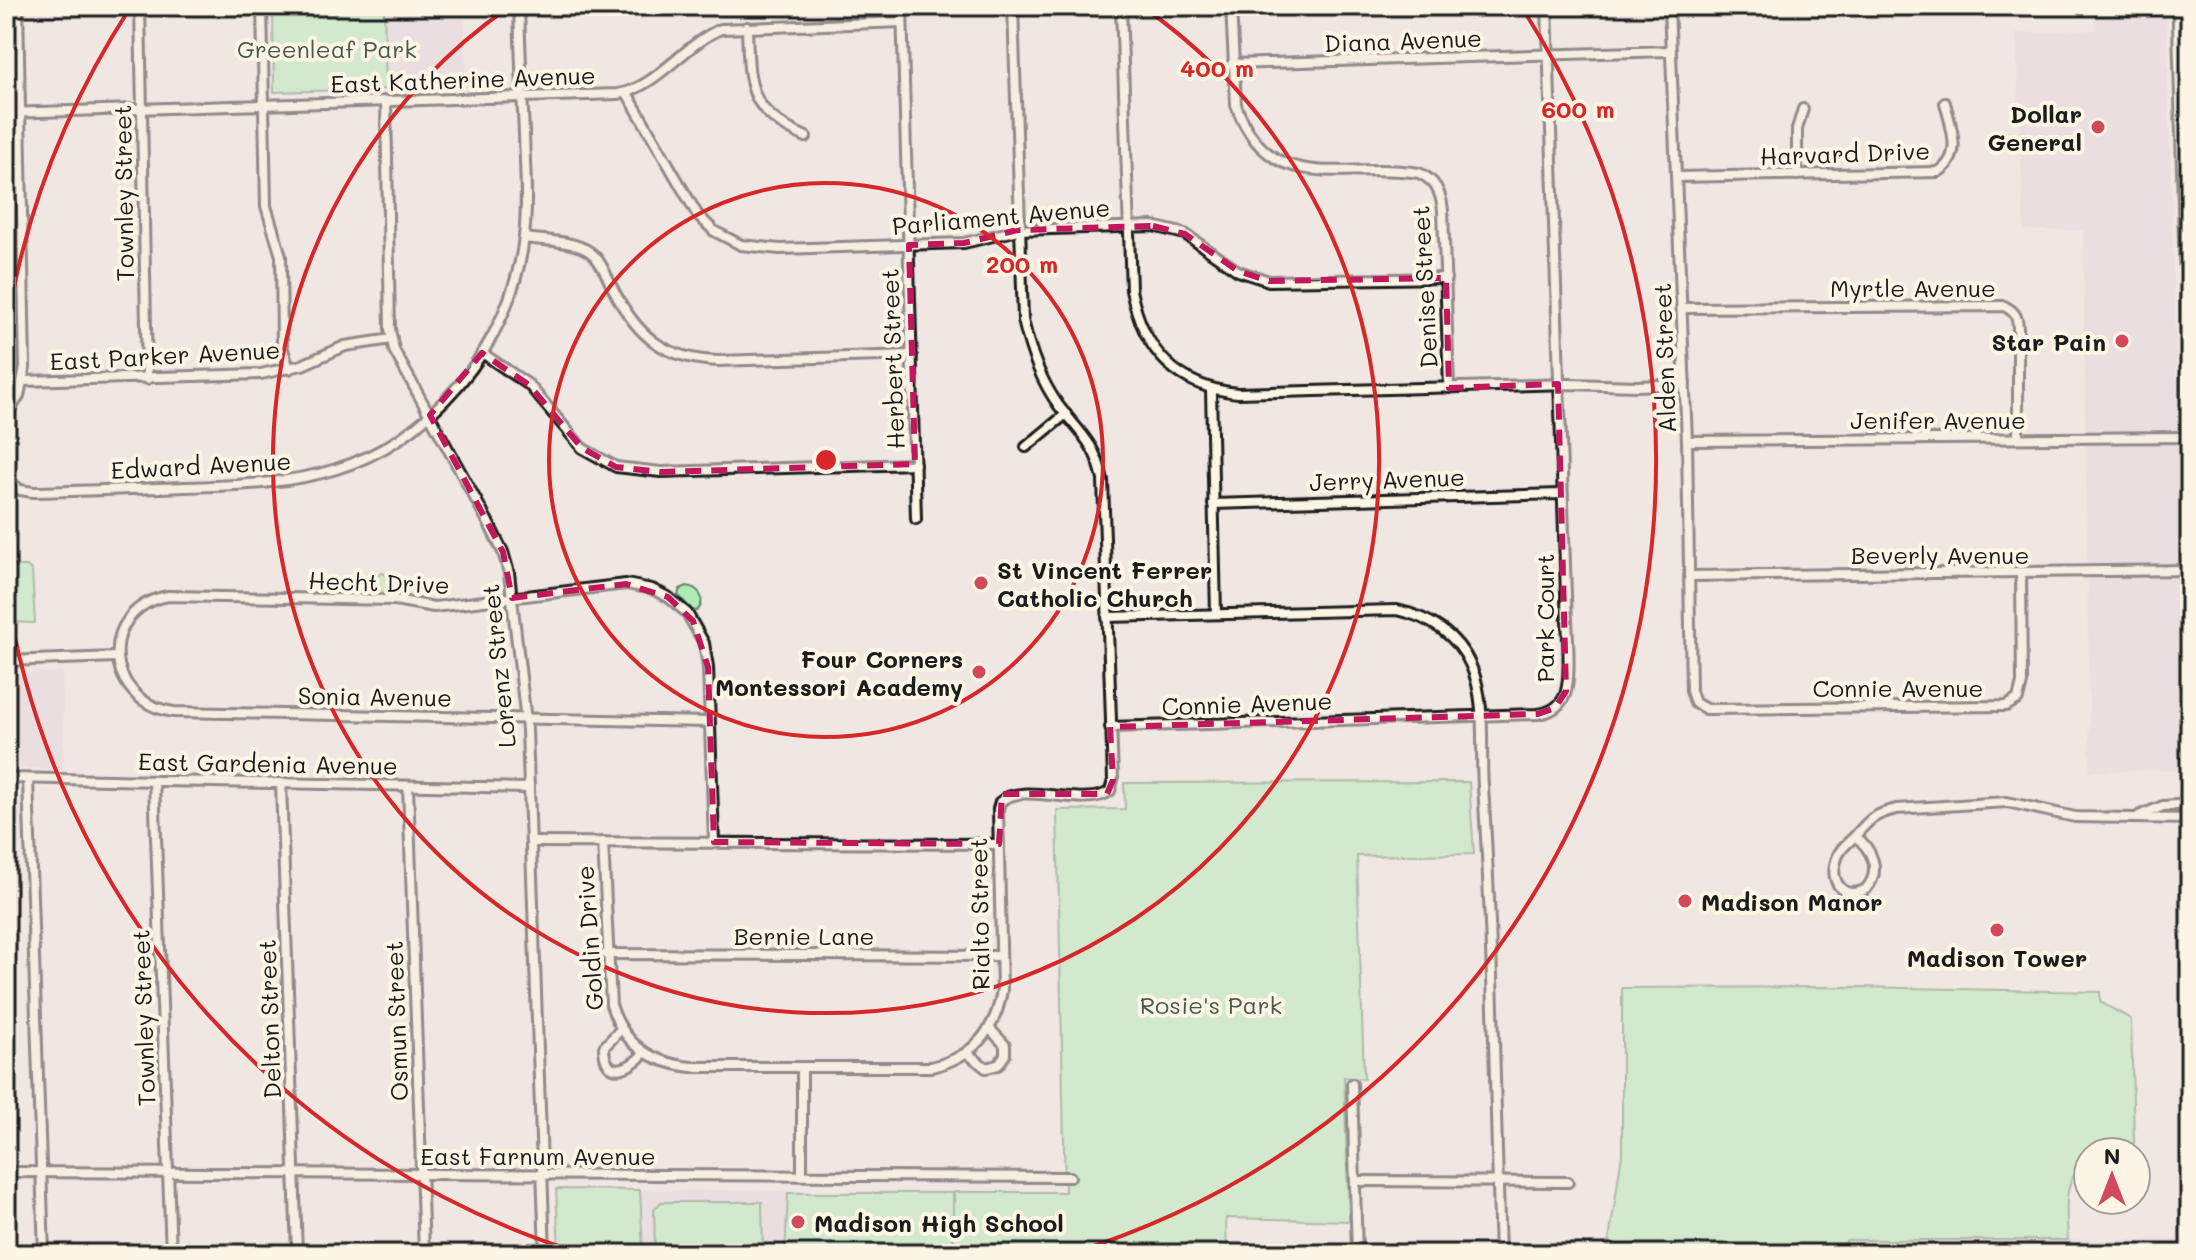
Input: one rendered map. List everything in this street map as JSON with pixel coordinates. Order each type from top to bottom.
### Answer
[{"type":"main road","points":[[2179,6],[2190,405]]},
{"type":"street","points":[[18,6],[24,381]]},
{"type":"street","name":"Townley Street","points":[[140,6],[147,379]]},
{"type":"street","points":[[262,6],[266,206],[281,256],[282,346],[289,369]]},
{"type":"street","name":"Edward Avenue","points":[[6,478],[20,490],[33,492],[279,483],[318,476],[355,462],[383,449],[430,415],[462,382],[482,353],[517,276],[524,238],[526,199],[519,6]]},
{"type":"street","name":"Herbert Street","points":[[902,6],[916,519]]},
{"type":"street","points":[[1013,6],[1020,300],[1027,339],[1041,376],[1066,414],[1089,440],[1100,465],[1103,480],[1110,727]]},
{"type":"street","points":[[1121,6],[1131,290],[1144,333],[1172,368],[1211,389],[1257,394],[1558,384],[1685,384]]},
{"type":"street","name":"Denise Street","points":[[1231,6],[1236,105],[1241,120],[1271,156],[1310,171],[1408,171],[1429,177],[1442,199],[1449,388]]},
{"type":"street","name":"Park Court","points":[[1481,715],[1548,712],[1559,705],[1566,691],[1547,6]]},
{"type":"street","name":"Alden Street","points":[[1669,6],[1687,441],[1691,691],[1698,706]]},
{"type":"street","name":"East Katherine Avenue","points":[[6,113],[627,93],[710,34],[729,27],[902,22]]},
{"type":"street","points":[[747,27],[750,80],[758,102],[780,125],[806,137]]},
{"type":"street","name":"Diana Avenue","points":[[1232,64],[1671,51]]},
{"type":"street","name":"Parliament Avenue","points":[[627,93],[690,205],[705,224],[741,245],[766,249],[972,242],[1018,230],[1128,226],[1175,230],[1195,239],[1238,271],[1269,281],[1446,278]]},
{"type":"street","name":"Lorenz Street","points":[[386,102],[392,339],[397,358],[503,552],[512,598],[526,719],[545,1254]]},
{"type":"street","name":"Harvard Drive","points":[[1677,177],[1938,172],[1947,167],[1953,151],[1945,103]]},
{"type":"street","points":[[1797,175],[1797,129],[1803,109]]},
{"type":"street","points":[[524,238],[590,252],[639,330],[665,349],[687,357],[718,361],[912,355]]},
{"type":"street","name":"Myrtle Avenue","points":[[1682,308],[2004,306],[2017,316],[2018,438]]},
{"type":"street","name":"East Parker Avenue","points":[[6,416],[19,396],[24,381],[251,375],[289,369],[345,346],[392,339]]},
{"type":"street","points":[[482,353],[529,385],[582,448],[616,467],[631,471],[915,464]]},
{"type":"street","points":[[1211,389],[1216,614]]},
{"type":"street","points":[[1026,447],[1066,414]]},
{"type":"street","name":"Jenifer Avenue","points":[[1687,441],[2190,437]]},
{"type":"street","name":"Jerry Avenue","points":[[1213,504],[1562,494]]},
{"type":"street","name":"Beverly Avenue","points":[[1690,576],[2190,570]]},
{"type":"street","name":"Connie Avenue","points":[[1698,706],[1706,709],[1981,707],[2012,704],[2018,699],[2022,683],[2021,573]]},
{"type":"street","name":"Hecht Drive","points":[[117,657],[127,621],[149,601],[168,596],[395,600],[434,607],[626,584],[642,586],[668,597],[693,621],[704,643],[708,667],[714,842]]},
{"type":"street","points":[[1107,617],[1382,609],[1420,617],[1441,628],[1467,656],[1478,687],[1481,715],[1500,1254]]},
{"type":"street","points":[[6,661],[117,657]]},
{"type":"street","name":"Sonia Avenue","points":[[117,657],[124,679],[135,695],[151,707],[174,712],[710,722]]},
{"type":"street","name":"Connie Avenue","points":[[1110,727],[1481,715]]},
{"type":"street","name":"Rialto Street","points":[[802,1067],[931,1067],[947,1064],[967,1053],[990,1029],[1001,1000],[998,809],[1004,798],[1013,795],[1096,796],[1110,791],[1113,780],[1110,727]]},
{"type":"street","name":"East Gardenia Avenue","points":[[6,778],[529,788]]},
{"type":"street","points":[[28,779],[44,1254]]},
{"type":"street","name":"Townley Street","points":[[154,781],[171,1254]]},
{"type":"street","name":"Delton Street","points":[[281,783],[297,1254]]},
{"type":"street","name":"Osmun Street","points":[[408,786],[424,1254]]},
{"type":"street","points":[[1855,836],[1875,863],[1875,872],[1866,889],[1852,893],[1839,887],[1834,869],[1840,850],[1872,816],[1896,809],[2007,802],[2063,816],[2190,819]]},
{"type":"street","points":[[2135,818],[2163,806],[2190,804]]},
{"type":"street","points":[[531,842],[999,844]]},
{"type":"street","name":"Goldin Drive","points":[[603,842],[606,954],[611,1005],[621,1029],[644,1053],[662,1062],[691,1067],[802,1067]]},
{"type":"street","name":"Bernie Lane","points":[[606,954],[1001,956]]},
{"type":"street","name":"Goldin Drive","points":[[621,1029],[604,1047],[610,1065],[620,1069],[631,1067],[644,1053]]},
{"type":"street","points":[[967,1053],[986,1068],[998,1065],[1005,1055],[1005,1045],[990,1029]]},
{"type":"street","points":[[802,1067],[802,1175]]},
{"type":"street","points":[[1352,1084],[1357,1254]]},
{"type":"street","name":"East Farnum Avenue","points":[[6,1172],[1070,1177]]},
{"type":"street","points":[[1355,1181],[1568,1182]]},
{"type":"highlighted area","points":[[1153,226],[1185,234],[1238,271],[1269,281],[1446,278],[1449,388],[1558,384],[1566,691],[1555,708],[1538,714],[1110,727],[1113,780],[1107,794],[1002,794],[999,844],[714,842],[708,667],[693,621],[668,597],[626,584],[512,598],[503,552],[430,415],[482,353],[529,385],[582,448],[616,467],[661,472],[915,464],[909,245],[964,243],[1018,230]]},
{"type":"shaded area","points":[[384,6],[464,6],[467,87],[386,89]]},
{"type":"shaded area","points":[[2095,6],[2166,6],[2187,770],[2090,771],[2083,230],[2024,230],[2016,34],[2095,30]]},
{"type":"shaded area","points":[[62,672],[64,769],[6,767],[6,674]]},
{"type":"shaded area","name":"Madison High School","points":[[640,1190],[954,1192],[954,1254],[559,1254],[643,1253]]},
{"type":"shaded area","points":[[1845,1240],[2184,1240],[2184,1254],[1846,1254]]},
{"type":"green space","name":"Greenleaf Park","points":[[273,6],[384,6],[386,89],[274,92]]},
{"type":"green space","points":[[8,566],[27,566],[32,571],[35,623],[6,622]]},
{"type":"green space","points":[[382,573],[396,580],[400,589],[397,593],[368,592],[370,580]]},
{"type":"green space","points":[[687,586],[696,589],[701,596],[697,611],[692,610],[678,595],[680,589]]},
{"type":"green space","name":"Rosie's Park","points":[[1469,782],[1474,854],[1357,856],[1364,1079],[1344,1077],[1349,1221],[1226,1218],[1227,1254],[954,1254],[954,1192],[1065,1192],[1057,810],[1125,809],[1124,783]]},
{"type":"green space","points":[[1855,987],[2100,992],[2100,1002],[2131,1019],[2134,1136],[2072,1136],[2072,1180],[2067,1197],[2068,1240],[1846,1240],[1846,1254],[1607,1254],[1622,1154],[1622,988]]},
{"type":"green space","points":[[556,1189],[640,1190],[643,1253],[559,1252]]},
{"type":"green space","points":[[788,1193],[953,1193],[953,1254],[785,1254]]},
{"type":"green space","points":[[661,1202],[762,1202],[763,1254],[655,1254],[654,1210]]},
{"type":"place","name":"Dollar General","points":[[2098,127]]},
{"type":"place","name":"Star Pain","points":[[2122,341]]},
{"type":"place","name":"St Vincent Ferrer Catholic Church","points":[[981,583]]},
{"type":"place","name":"Four Corners Montessori Academy","points":[[979,672]]},
{"type":"place","name":"Madison Manor","points":[[1685,901]]},
{"type":"place","name":"Madison Tower","points":[[1997,930]]},
{"type":"place","name":"Madison High School","points":[[798,1222]]}]
